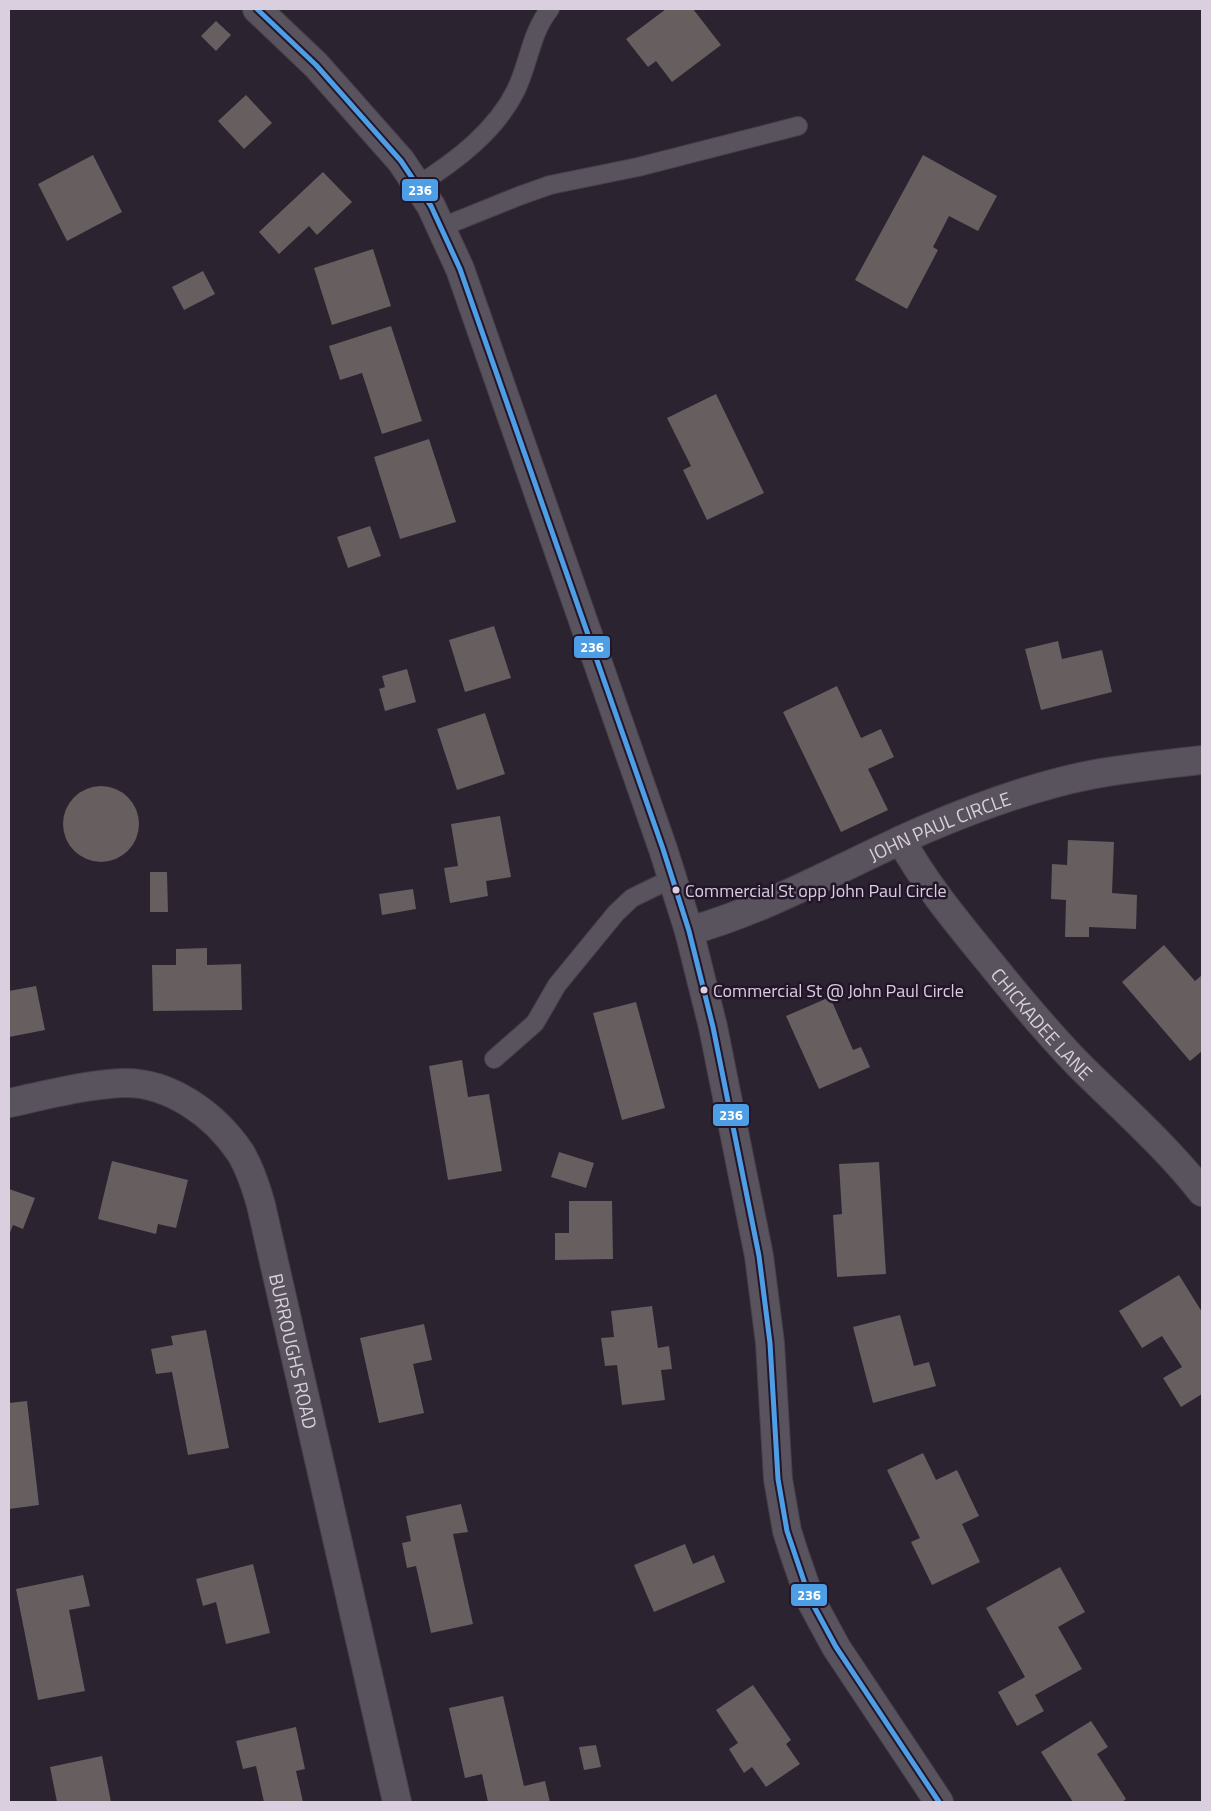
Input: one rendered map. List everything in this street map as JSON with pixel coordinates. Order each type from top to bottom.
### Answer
[{"type":"main road","points":[[257,9],[316,65],[401,160],[442,227],[460,269],[673,878],[689,931],[722,1067],[759,1256],[770,1344],[778,1479],[794,1553],[810,1599],[836,1647],[939,1802]]},
{"type":"main road","name":"JOHN PAUL CIRCLE","points":[[689,931],[748,912],[902,840],[986,805],[1048,785],[1115,770],[1202,760]]},
{"type":"main road","name":"CHICKADEE LANE","points":[[902,840],[913,862],[934,893],[1029,1010],[1078,1064],[1173,1157],[1202,1192]]},
{"type":"main road","name":"BURROUGHS ROAD","points":[[9,1103],[67,1090],[105,1085],[123,1083],[152,1087],[186,1101],[201,1111],[240,1152],[249,1168],[261,1205],[397,1802]]},
{"type":"lane","points":[[418,185],[442,170],[463,153],[482,136],[502,113],[516,90],[534,36],[550,9]]},
{"type":"lane","points":[[442,227],[550,185],[638,167],[798,126]]},
{"type":"lane","points":[[494,1059],[535,1023],[557,985],[616,913],[632,898],[673,878]]},
{"type":"building","points":[[666,9],[693,9],[721,45],[672,82],[656,61],[648,67],[626,39]]},
{"type":"building","points":[[216,21],[231,35],[216,51],[201,36]]},
{"type":"building","points":[[246,95],[272,123],[244,149],[218,121]]},
{"type":"building","points":[[93,155],[122,212],[67,241],[38,184]]},
{"type":"building","points":[[923,155],[997,196],[978,231],[949,216],[933,247],[938,250],[907,309],[855,280]]},
{"type":"building","points":[[323,172],[352,202],[317,235],[309,226],[279,254],[259,232]]},
{"type":"building","points":[[373,249],[391,306],[332,325],[314,268]]},
{"type":"building","points":[[203,271],[215,294],[184,310],[172,287]]},
{"type":"building","points":[[391,326],[422,421],[382,434],[362,373],[340,380],[329,346]]},
{"type":"building","points":[[716,394],[764,493],[707,520],[683,470],[691,466],[667,418]]},
{"type":"building","points":[[429,439],[456,522],[400,539],[374,457]]},
{"type":"building","points":[[370,526],[381,556],[348,568],[337,537]]},
{"type":"building","points":[[494,626],[511,678],[465,692],[449,640]]},
{"type":"building","points":[[1058,641],[1062,659],[1102,650],[1112,692],[1041,710],[1025,649]]},
{"type":"building","points":[[407,669],[416,702],[385,711],[379,689],[385,687],[382,676]]},
{"type":"building","points":[[837,686],[861,738],[881,729],[894,757],[868,769],[888,810],[841,832],[783,712]]},
{"type":"building","points":[[485,713],[505,774],[457,790],[437,729]]},
{"type":"building","points":[[101,786],[116,789],[128,797],[136,809],[139,824],[136,839],[128,851],[116,859],[101,862],[86,859],[74,851],[66,839],[63,824],[66,809],[74,797],[86,789]]},
{"type":"building","points":[[500,816],[511,877],[486,881],[488,896],[450,903],[444,868],[458,866],[451,824]]},
{"type":"building","points":[[1068,840],[1114,842],[1112,893],[1137,895],[1136,929],[1089,927],[1089,937],[1065,937],[1066,900],[1051,899],[1052,864],[1067,865]]},
{"type":"building","points":[[150,872],[167,872],[168,912],[150,912]]},
{"type":"building","points":[[413,889],[416,909],[382,915],[379,894]]},
{"type":"building","points":[[1164,945],[1195,981],[1202,975],[1202,1051],[1190,1061],[1122,982]]},
{"type":"building","points":[[207,948],[207,965],[241,964],[242,1010],[153,1011],[152,965],[176,965],[176,949]]},
{"type":"building","points":[[36,986],[45,1030],[9,1037],[9,991]]},
{"type":"building","points":[[830,997],[853,1050],[861,1047],[870,1067],[819,1089],[786,1016]]},
{"type":"building","points":[[636,1002],[665,1108],[622,1120],[593,1013]]},
{"type":"building","points":[[462,1060],[468,1097],[489,1094],[502,1171],[448,1180],[429,1066]]},
{"type":"building","points":[[559,1152],[594,1163],[586,1188],[551,1177]]},
{"type":"building","points":[[112,1161],[188,1180],[176,1228],[158,1224],[156,1234],[98,1219]]},
{"type":"building","points":[[879,1162],[886,1274],[837,1277],[833,1215],[842,1214],[839,1164]]},
{"type":"building","points":[[9,1189],[35,1198],[23,1229],[13,1225],[9,1235]]},
{"type":"building","points":[[569,1201],[612,1201],[613,1259],[555,1260],[555,1233],[569,1233]]},
{"type":"building","points":[[1179,1275],[1202,1312],[1202,1394],[1181,1407],[1163,1378],[1182,1367],[1162,1336],[1142,1348],[1119,1311]]},
{"type":"building","points":[[652,1306],[658,1348],[669,1346],[672,1369],[661,1370],[665,1400],[622,1405],[617,1365],[605,1366],[601,1338],[614,1337],[611,1311]]},
{"type":"building","points":[[900,1315],[914,1366],[929,1362],[936,1386],[873,1403],[853,1327]]},
{"type":"building","points":[[424,1324],[432,1360],[413,1364],[424,1413],[379,1423],[360,1338]]},
{"type":"building","points":[[206,1330],[229,1448],[188,1455],[172,1372],[156,1374],[151,1349],[173,1345],[171,1336]]},
{"type":"building","points":[[27,1401],[39,1505],[9,1509],[9,1403]]},
{"type":"building","points":[[923,1453],[936,1480],[957,1470],[979,1516],[962,1524],[980,1562],[932,1585],[911,1542],[920,1538],[887,1470]]},
{"type":"building","points":[[461,1504],[468,1532],[453,1534],[473,1624],[431,1633],[416,1566],[407,1568],[402,1543],[411,1541],[406,1516]]},
{"type":"building","points":[[685,1544],[693,1564],[714,1555],[725,1582],[654,1612],[634,1565]]},
{"type":"building","points":[[253,1564],[270,1633],[226,1644],[216,1602],[203,1606],[196,1579]]},
{"type":"building","points":[[1060,1567],[1085,1612],[1058,1627],[1082,1669],[1035,1695],[1044,1711],[1017,1726],[998,1692],[1025,1677],[986,1608]]},
{"type":"building","points":[[83,1575],[90,1606],[69,1610],[85,1691],[38,1700],[16,1589]]},
{"type":"building","points":[[753,1685],[791,1740],[786,1744],[800,1764],[766,1787],[752,1767],[744,1773],[729,1749],[738,1743],[716,1710]]},
{"type":"building","points":[[503,1696],[524,1786],[545,1781],[550,1802],[488,1802],[482,1774],[465,1778],[449,1708]]},
{"type":"building","points":[[1091,1721],[1108,1747],[1097,1754],[1126,1799],[1122,1802],[1073,1802],[1041,1752]]},
{"type":"building","points":[[296,1727],[305,1769],[296,1771],[303,1802],[264,1802],[256,1766],[243,1769],[236,1741]]},
{"type":"building","points":[[596,1745],[601,1767],[584,1770],[579,1747]]},
{"type":"building","points":[[102,1756],[111,1802],[57,1802],[50,1767]]},
{"type":"transit line","name":"236","points":[[257,9],[316,65],[401,161],[431,206],[460,269],[663,849],[689,931],[713,1027],[759,1256],[770,1343],[778,1479],[787,1531],[810,1599],[836,1647],[939,1802]]},
{"type":"place","name":"Commercial St opp John Paul Circle","points":[[676,890]]},
{"type":"place","name":"Commercial St @ John Paul Circle","points":[[704,990]]}]
